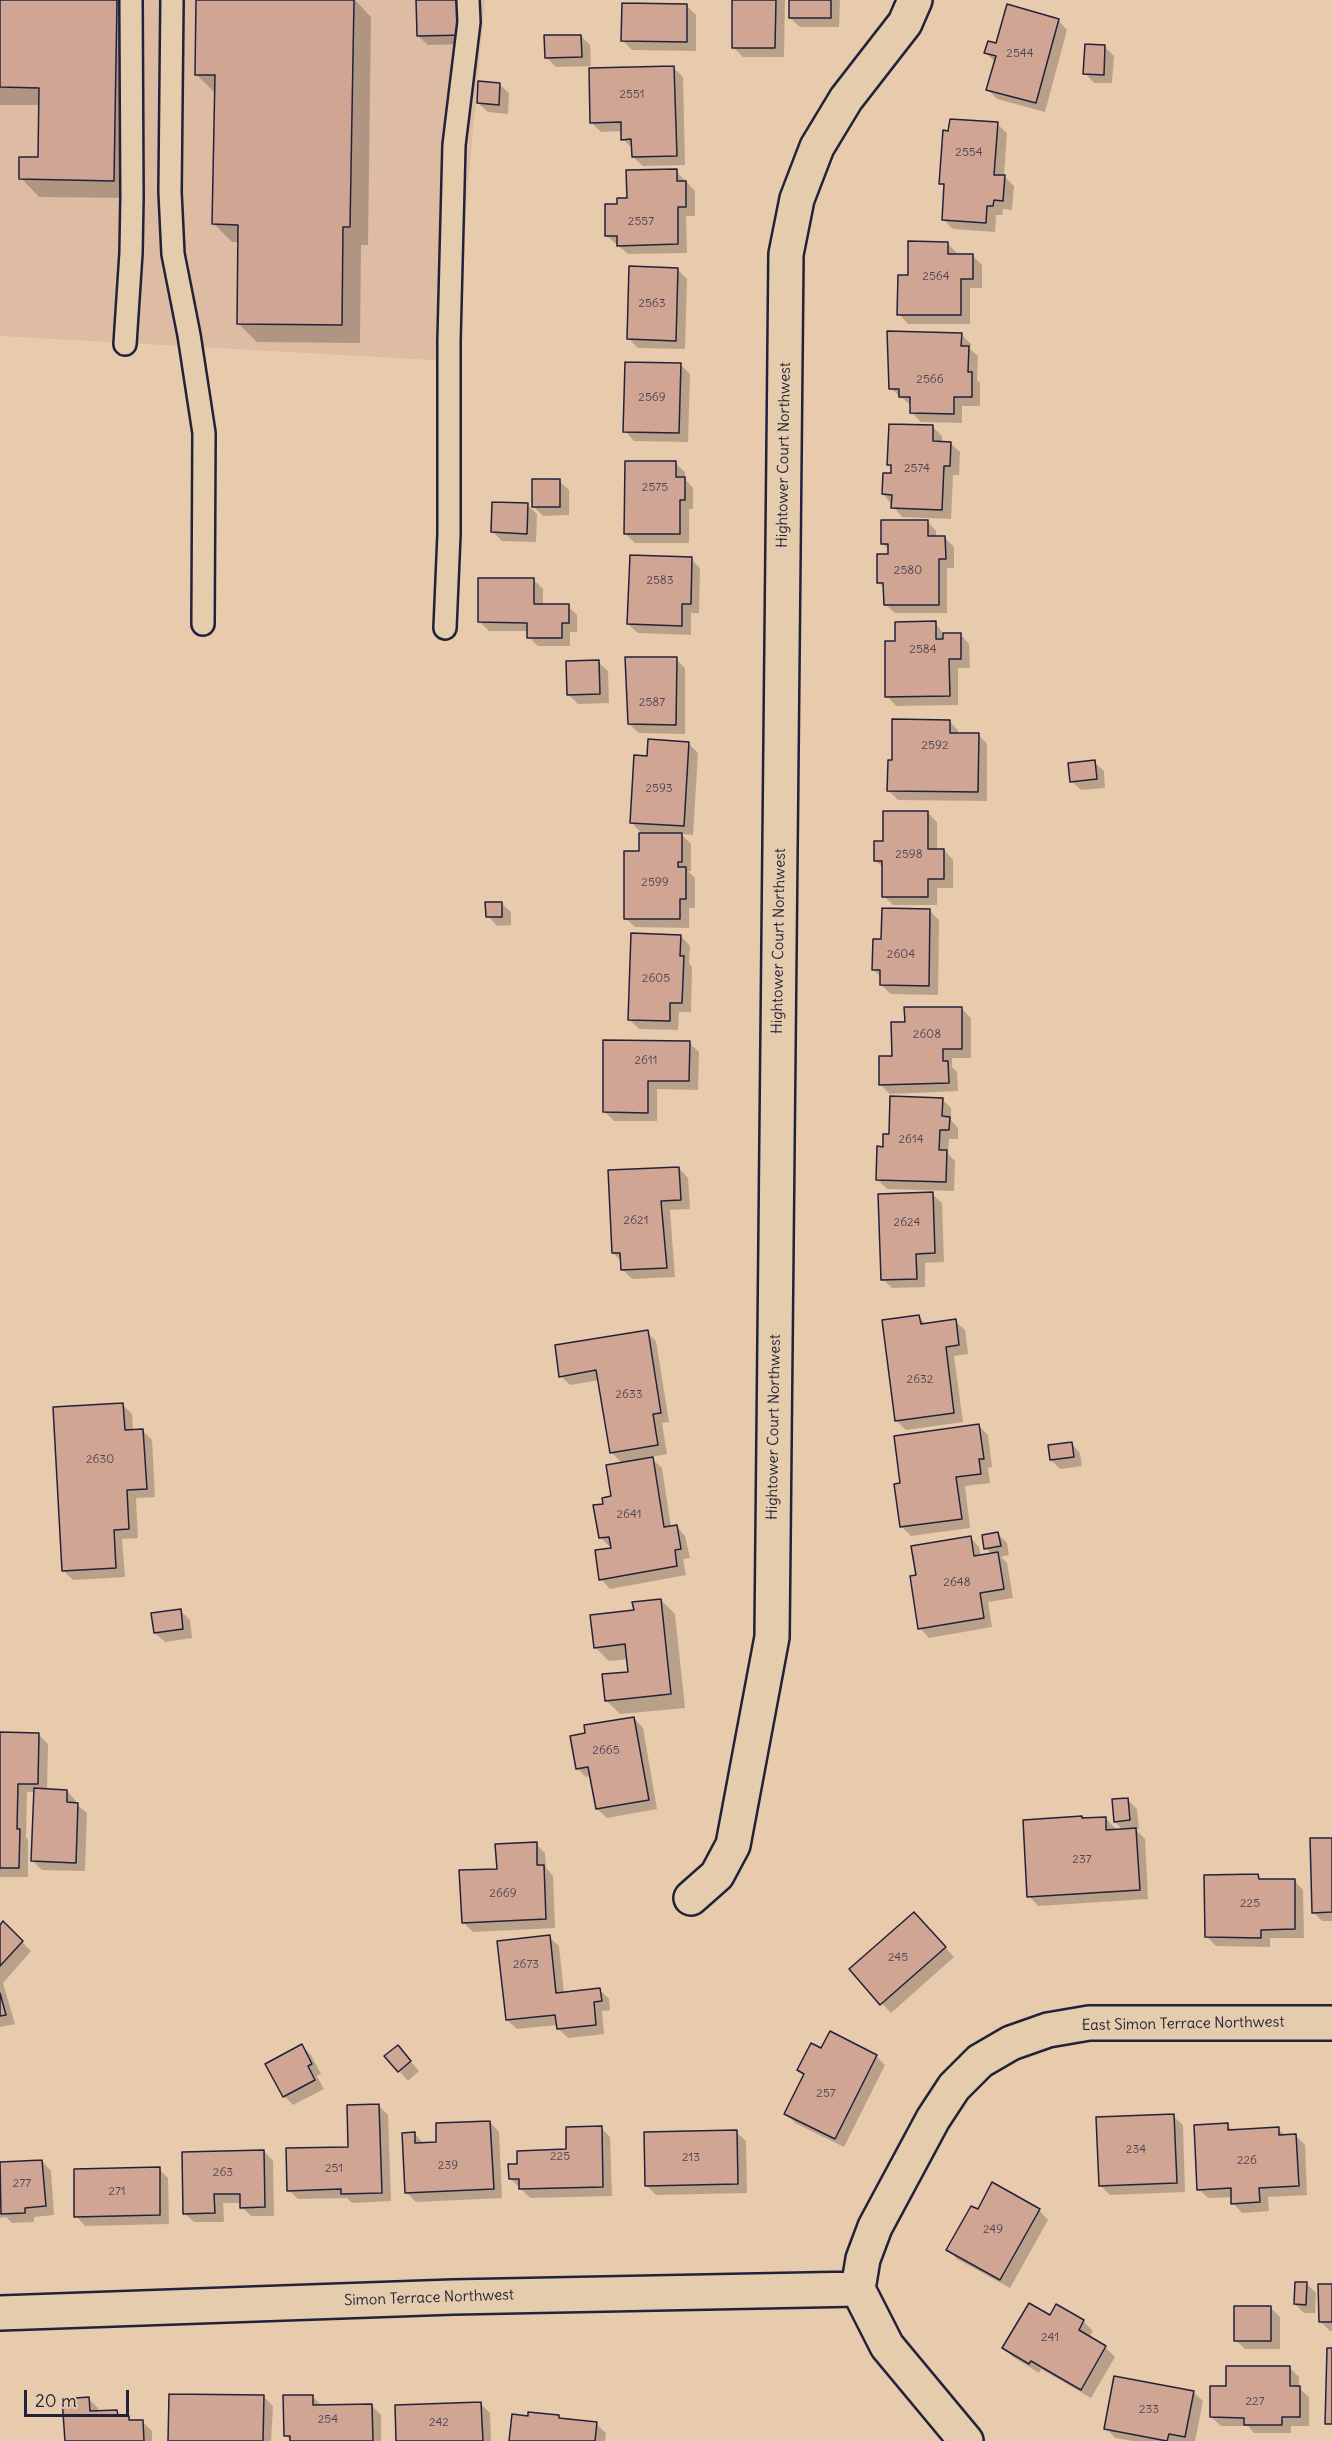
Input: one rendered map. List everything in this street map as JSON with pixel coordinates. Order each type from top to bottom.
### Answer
[{"type":"street","name":"Hightower Court Northwest","points":[[691,1898],[717,1875],[733,1845],[772,1637],[786,254],[797,199],[817,147],[846,99],[905,23],[915,0]]},
{"type":"street","name":"East Simon Terrace Northwest","points":[[858,2289],[863,2259],[875,2227],[933,2119],[954,2087],[980,2061],[1011,2043],[1048,2030],[1089,2023],[1332,2023]]},
{"type":"street","name":"Simon Terrace Northwest","points":[[0,2313],[453,2297],[858,2289]]},
{"type":"street","points":[[858,2289],[887,2346],[966,2441]]},
{"type":"lane","points":[[125,344],[132,196],[131,0]]},
{"type":"lane","points":[[172,0],[170,192],[173,254],[189,335],[204,433],[202,624]]},
{"type":"lane","points":[[445,628],[449,534],[449,340],[454,145],[469,22],[468,0]]},
{"type":"shaded area","points":[[0,0],[485,0],[452,361],[0,336]]},
{"type":"building","points":[[0,0],[117,0],[114,181],[19,179],[19,157],[38,157],[39,88],[0,87]]},
{"type":"building","points":[[196,0],[354,0],[350,227],[343,227],[342,325],[237,324],[238,225],[212,224],[215,75],[195,75]]},
{"type":"building","points":[[416,0],[464,0],[465,35],[417,36]]},
{"type":"building","points":[[732,0],[776,0],[775,48],[732,48]]},
{"type":"building","points":[[789,0],[831,0],[831,18],[789,18]]},
{"type":"building","points":[[622,3],[687,4],[687,42],[621,41]]},
{"type":"building","points":[[1007,4],[1059,19],[1036,103],[986,90],[996,56],[984,53],[988,41],[996,43]]},
{"type":"building","points":[[544,35],[581,35],[582,57],[545,58]]},
{"type":"building","points":[[1085,44],[1105,45],[1104,75],[1083,74]]},
{"type":"building","points":[[674,66],[677,156],[632,157],[631,139],[621,140],[621,122],[590,123],[589,68]]},
{"type":"building","points":[[478,81],[500,83],[499,105],[477,103]]},
{"type":"building","points":[[950,119],[998,122],[994,175],[1005,175],[1003,201],[994,200],[993,206],[987,206],[986,223],[942,220],[944,184],[939,184],[943,130],[948,131]]},
{"type":"building","points":[[677,169],[677,181],[686,181],[686,207],[678,207],[678,244],[617,246],[617,236],[605,236],[605,204],[617,204],[617,198],[627,198],[626,170]]},
{"type":"building","points":[[908,241],[948,242],[948,254],[973,254],[973,279],[961,279],[961,315],[897,315],[898,275],[908,275]]},
{"type":"building","points":[[629,266],[678,268],[676,341],[627,339]]},
{"type":"building","points":[[887,331],[962,333],[961,346],[969,346],[968,372],[972,372],[972,397],[954,397],[954,414],[910,413],[910,397],[899,397],[899,389],[889,389]]},
{"type":"building","points":[[625,362],[681,363],[679,433],[623,432]]},
{"type":"building","points":[[889,424],[933,425],[933,441],[951,442],[950,466],[944,466],[942,510],[891,508],[892,495],[882,494],[883,473],[891,473],[891,465],[887,465]]},
{"type":"building","points":[[625,461],[676,461],[676,477],[685,477],[685,500],[680,500],[680,534],[624,534]]},
{"type":"building","points":[[532,479],[560,479],[560,507],[532,507]]},
{"type":"building","points":[[492,502],[528,503],[527,534],[491,532]]},
{"type":"building","points":[[881,520],[928,520],[928,536],[945,536],[946,559],[939,559],[939,605],[884,605],[883,583],[877,583],[877,554],[888,554],[888,544],[881,544]]},
{"type":"building","points":[[630,555],[692,557],[691,604],[682,604],[682,626],[627,624]]},
{"type":"building","points":[[478,578],[534,578],[534,604],[569,604],[569,623],[562,623],[562,638],[527,638],[527,623],[478,622]]},
{"type":"building","points":[[936,621],[936,639],[943,639],[943,633],[961,633],[961,659],[949,659],[950,696],[885,697],[885,641],[895,641],[895,622]]},
{"type":"building","points":[[625,657],[677,657],[676,725],[628,724]]},
{"type":"building","points":[[599,660],[600,694],[567,695],[566,661]]},
{"type":"building","points":[[892,719],[950,720],[950,733],[979,733],[978,792],[887,791],[888,760],[892,760]]},
{"type":"building","points":[[648,739],[689,742],[684,826],[630,823],[634,755],[647,756]]},
{"type":"building","points":[[1095,760],[1097,779],[1070,782],[1068,763]]},
{"type":"building","points":[[883,811],[928,811],[928,849],[944,849],[944,879],[928,879],[928,897],[882,897],[882,861],[874,861],[874,841],[883,841]]},
{"type":"building","points":[[639,833],[682,833],[682,862],[678,862],[678,867],[686,867],[686,899],[680,899],[680,919],[624,919],[624,851],[639,851]]},
{"type":"building","points":[[485,902],[502,902],[502,917],[486,917]]},
{"type":"building","points":[[882,908],[930,909],[929,986],[880,985],[880,970],[872,970],[873,939],[881,939]]},
{"type":"building","points":[[631,933],[681,935],[680,956],[684,956],[682,1003],[670,1003],[670,1021],[628,1020]]},
{"type":"building","points":[[904,1007],[962,1007],[962,1049],[943,1049],[943,1061],[948,1061],[949,1083],[879,1085],[879,1056],[892,1056],[891,1022],[905,1022]]},
{"type":"building","points":[[603,1040],[690,1041],[689,1081],[648,1081],[648,1113],[603,1112]]},
{"type":"building","points":[[890,1096],[943,1098],[942,1116],[950,1117],[949,1130],[940,1130],[939,1150],[947,1150],[946,1182],[876,1180],[877,1146],[883,1147],[883,1134],[889,1134]]},
{"type":"building","points":[[679,1167],[681,1200],[661,1201],[667,1268],[621,1270],[620,1253],[612,1253],[608,1170]]},
{"type":"building","points":[[933,1192],[935,1253],[916,1254],[917,1279],[881,1280],[878,1194]]},
{"type":"building","points":[[919,1315],[921,1324],[956,1319],[959,1345],[946,1347],[954,1413],[895,1421],[882,1320]]},
{"type":"building","points":[[648,1330],[661,1413],[653,1414],[658,1445],[610,1453],[596,1370],[559,1377],[555,1345]]},
{"type":"building","points":[[123,1403],[125,1430],[143,1429],[147,1489],[127,1490],[129,1529],[114,1530],[116,1568],[62,1571],[53,1407]]},
{"type":"building","points":[[979,1424],[984,1459],[979,1459],[981,1474],[956,1477],[962,1519],[900,1527],[894,1484],[900,1483],[894,1436]]},
{"type":"building","points":[[1072,1442],[1074,1457],[1050,1460],[1048,1445]]},
{"type":"building","points":[[653,1457],[664,1527],[677,1525],[681,1549],[675,1550],[677,1566],[599,1580],[595,1550],[611,1548],[609,1537],[599,1538],[593,1505],[603,1504],[602,1498],[611,1496],[606,1465]]},
{"type":"building","points":[[998,1532],[1001,1546],[984,1549],[982,1535]]},
{"type":"building","points":[[971,1536],[974,1556],[998,1552],[1004,1589],[980,1593],[984,1618],[918,1629],[910,1576],[916,1575],[911,1546]]},
{"type":"building","points":[[661,1599],[671,1694],[605,1701],[602,1674],[628,1672],[625,1644],[594,1648],[590,1615],[634,1610],[632,1602]]},
{"type":"building","points":[[181,1609],[183,1629],[154,1633],[151,1613]]},
{"type":"building","points":[[634,1717],[649,1800],[596,1809],[588,1767],[576,1769],[570,1736],[585,1733],[584,1725]]},
{"type":"building","points":[[0,1732],[39,1733],[38,1784],[18,1784],[19,1868],[0,1868]]},
{"type":"building","points":[[34,1788],[67,1790],[67,1802],[78,1803],[76,1863],[31,1861]]},
{"type":"building","points":[[1128,1798],[1130,1820],[1114,1822],[1112,1799]]},
{"type":"building","points":[[1082,1816],[1082,1818],[1106,1817],[1106,1830],[1136,1828],[1140,1890],[1027,1897],[1023,1820]]},
{"type":"building","points":[[1310,1838],[1332,1838],[1332,1912],[1312,1913]]},
{"type":"building","points":[[537,1842],[537,1865],[544,1865],[546,1919],[462,1923],[459,1870],[497,1869],[495,1844]]},
{"type":"building","points":[[1258,1874],[1259,1879],[1295,1879],[1295,1929],[1261,1930],[1261,1938],[1205,1937],[1204,1875]]},
{"type":"building","points":[[914,1912],[946,1947],[880,2005],[849,1969]]},
{"type":"building","points":[[3,1921],[23,1941],[0,1966],[0,1925]]},
{"type":"building","points":[[550,1935],[556,1993],[600,1988],[602,2001],[594,2002],[596,2025],[557,2029],[555,2015],[506,2020],[497,1941]]},
{"type":"building","points":[[0,1993],[6,2015],[0,2016]]},
{"type":"building","points":[[830,2031],[877,2055],[835,2139],[784,2114],[804,2074],[797,2070],[811,2043],[821,2048]]},
{"type":"building","points":[[302,2044],[312,2064],[308,2066],[315,2080],[283,2097],[265,2064]]},
{"type":"building","points":[[398,2045],[411,2061],[398,2072],[384,2056]]},
{"type":"building","points":[[379,2104],[382,2193],[341,2194],[341,2189],[287,2191],[286,2148],[348,2147],[347,2105]]},
{"type":"building","points":[[1174,2114],[1177,2183],[1099,2186],[1096,2117]]},
{"type":"building","points":[[490,2121],[494,2189],[405,2193],[402,2133],[415,2132],[415,2143],[436,2142],[436,2123]]},
{"type":"building","points":[[1228,2123],[1228,2130],[1279,2127],[1279,2135],[1296,2134],[1299,2186],[1259,2188],[1260,2202],[1231,2204],[1231,2188],[1197,2190],[1194,2125]]},
{"type":"building","points":[[602,2126],[603,2187],[519,2189],[519,2179],[509,2179],[508,2164],[517,2164],[517,2151],[566,2149],[566,2127]]},
{"type":"building","points":[[737,2130],[738,2184],[645,2186],[644,2132]]},
{"type":"building","points":[[264,2150],[265,2207],[240,2208],[240,2194],[214,2194],[215,2213],[183,2214],[182,2152]]},
{"type":"building","points":[[42,2160],[46,2206],[25,2208],[25,2213],[1,2214],[0,2162]]},
{"type":"building","points":[[160,2167],[160,2215],[74,2217],[74,2169]]},
{"type":"building","points":[[992,2182],[1040,2209],[1000,2280],[946,2250],[971,2206],[978,2209]]},
{"type":"building","points":[[1295,2282],[1307,2282],[1306,2305],[1294,2304]]},
{"type":"building","points":[[1318,2284],[1332,2284],[1332,2322],[1319,2322]]},
{"type":"building","points":[[1029,2303],[1050,2315],[1056,2304],[1084,2320],[1079,2330],[1106,2346],[1081,2390],[1031,2361],[1029,2364],[1002,2348]]},
{"type":"building","points":[[1234,2306],[1271,2306],[1271,2341],[1234,2341]]},
{"type":"building","points":[[1327,2348],[1332,2348],[1332,2424],[1325,2424]]},
{"type":"building","points":[[1226,2366],[1290,2366],[1290,2386],[1300,2386],[1300,2417],[1282,2417],[1282,2425],[1244,2425],[1244,2418],[1210,2417],[1210,2386],[1226,2386]]},
{"type":"building","points":[[1114,2376],[1194,2391],[1185,2437],[1169,2434],[1167,2441],[1104,2429]]},
{"type":"building","points":[[169,2394],[264,2395],[263,2441],[168,2441]]},
{"type":"building","points":[[283,2395],[313,2395],[313,2405],[372,2404],[373,2441],[290,2441],[290,2436],[284,2436]]},
{"type":"building","points":[[89,2397],[90,2411],[117,2410],[118,2416],[129,2416],[129,2420],[143,2420],[144,2441],[65,2441],[62,2399]]},
{"type":"building","points":[[481,2402],[483,2441],[396,2441],[395,2405]]},
{"type":"building","points":[[528,2412],[597,2422],[595,2441],[509,2441],[512,2414],[528,2416]]}]
